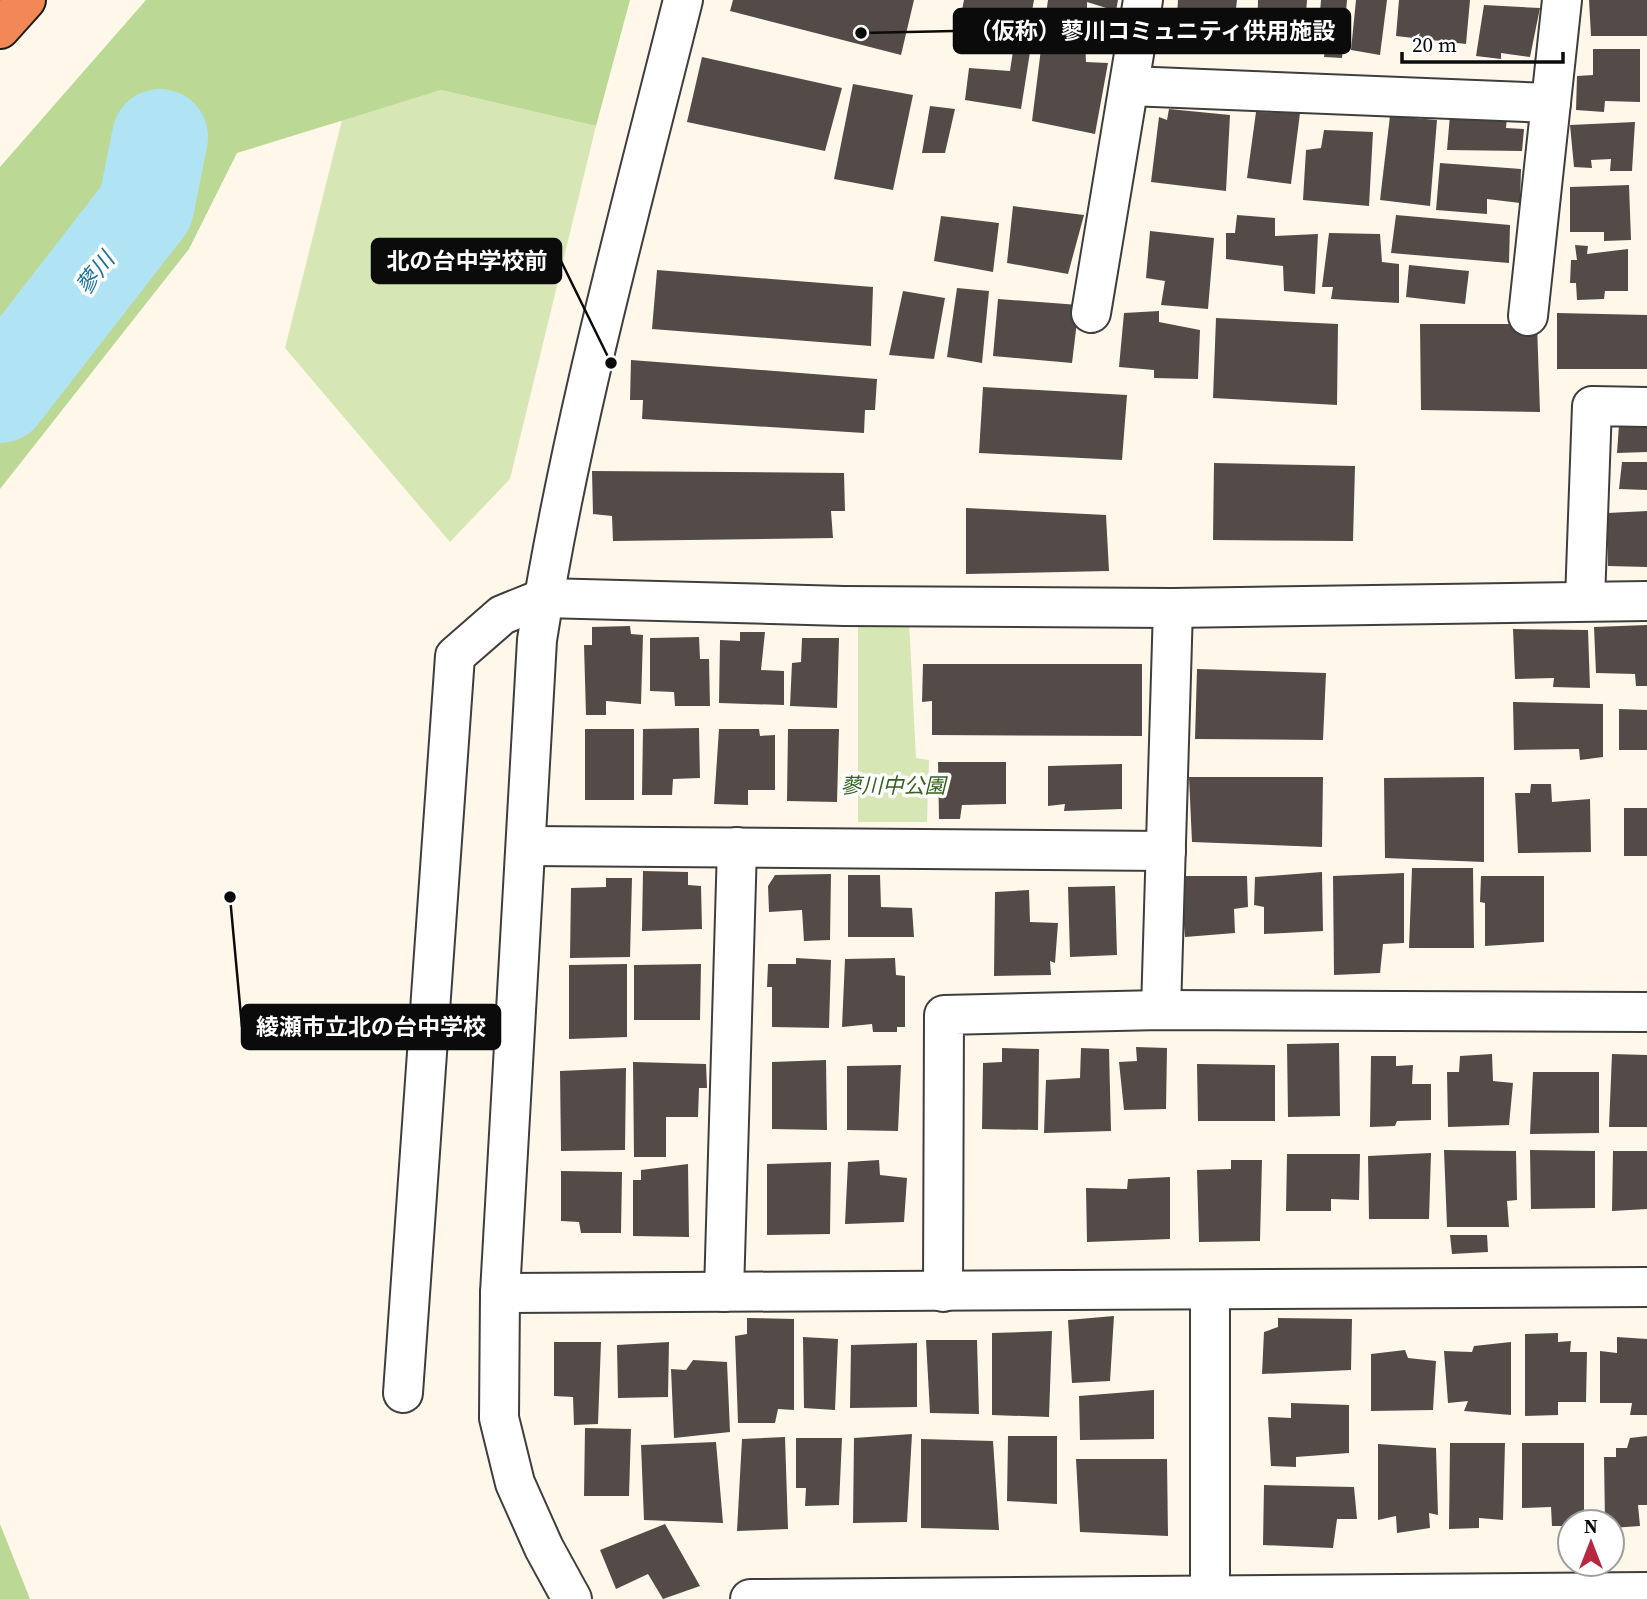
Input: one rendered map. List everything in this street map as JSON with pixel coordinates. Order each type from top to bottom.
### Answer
[{"type":"highway","points":[[0,29],[26,0]]},
{"type":"street","points":[[572,1599],[544,1548],[505,1451],[499,1418],[500,1293],[528,846],[537,639],[592,366],[683,0]]},
{"type":"street","points":[[1091,313],[1143,0]]},
{"type":"street","points":[[1528,316],[1562,0]]},
{"type":"street","points":[[1129,86],[1551,103]]},
{"type":"street","points":[[1585,600],[1592,406],[1647,407]]},
{"type":"street","points":[[403,1393],[455,656],[502,615],[544,598],[844,606],[1172,608],[1647,601]]},
{"type":"street","points":[[1161,1010],[1172,608]]},
{"type":"street","points":[[528,846],[1166,851]]},
{"type":"street","points":[[724,1293],[737,847]]},
{"type":"street","points":[[943,1292],[944,1016],[1161,1010],[1647,1013]]},
{"type":"street","points":[[500,1293],[1647,1287]]},
{"type":"street","points":[[1210,1290],[1210,1596]]},
{"type":"street","points":[[750,1599],[1401,1597],[1647,1592]]},
{"type":"green space","points":[[146,0],[630,0],[596,126],[441,90],[237,153],[189,249],[0,489],[0,167]]},
{"type":"green space","points":[[441,90],[596,126],[510,479],[450,542],[285,348],[342,120]]},
{"type":"green space","name":"蓼川中公園","points":[[858,619],[909,620],[916,758],[929,760],[927,822],[858,822]]},
{"type":"green space","points":[[0,1524],[30,1599],[0,1599]]},
{"type":"building","points":[[733,0],[914,0],[901,55],[730,11]]},
{"type":"building","points":[[964,0],[1034,0],[1026,44],[958,30]]},
{"type":"building","points":[[1048,0],[1118,0],[1116,11],[1087,2],[1087,21],[1046,14]]},
{"type":"building","points":[[1178,0],[1237,0],[1231,53],[1175,51]]},
{"type":"building","points":[[1258,0],[1307,0],[1304,42],[1257,39]]},
{"type":"building","points":[[1321,0],[1347,0],[1342,58],[1324,57],[1327,34],[1318,35]]},
{"type":"building","points":[[1356,0],[1387,0],[1380,55],[1351,50]]},
{"type":"building","points":[[1399,0],[1470,0],[1466,44],[1396,36]]},
{"type":"building","points":[[1589,0],[1647,0],[1647,36],[1591,36]]},
{"type":"building","points":[[1484,5],[1540,8],[1530,57],[1501,53],[1501,59],[1476,56]]},
{"type":"building","points":[[1042,41],[1085,41],[1086,62],[1108,63],[1095,134],[1032,121]]},
{"type":"building","points":[[1593,49],[1640,49],[1640,102],[1605,101],[1604,112],[1576,110],[1577,76],[1593,75]]},
{"type":"building","points":[[1013,51],[1030,52],[1021,109],[965,100],[969,68],[1010,71]]},
{"type":"building","points":[[702,57],[842,88],[825,151],[687,122]]},
{"type":"building","points":[[853,84],[913,95],[893,190],[834,179]]},
{"type":"building","points":[[930,106],[955,109],[945,153],[922,153]]},
{"type":"building","points":[[1169,109],[1230,115],[1226,191],[1151,182],[1159,117],[1167,120]]},
{"type":"building","points":[[1256,112],[1300,113],[1291,184],[1247,178]]},
{"type":"building","points":[[1450,115],[1507,117],[1506,128],[1524,129],[1522,151],[1447,150]]},
{"type":"building","points":[[1390,116],[1437,120],[1430,206],[1380,200]]},
{"type":"building","points":[[1635,122],[1632,171],[1610,171],[1611,159],[1591,160],[1592,168],[1574,167],[1570,125]]},
{"type":"building","points":[[1324,130],[1373,132],[1369,206],[1303,200],[1306,150],[1321,148]]},
{"type":"building","points":[[1440,163],[1521,169],[1520,203],[1487,199],[1487,214],[1436,210]]},
{"type":"building","points":[[1629,185],[1631,240],[1604,241],[1604,232],[1570,232],[1570,187]]},
{"type":"building","points":[[1013,206],[1084,215],[1068,274],[1007,263]]},
{"type":"building","points":[[1237,215],[1275,218],[1275,236],[1318,234],[1315,294],[1284,291],[1283,266],[1226,259],[1226,233],[1235,233]]},
{"type":"building","points":[[1396,215],[1510,225],[1509,263],[1391,253]]},
{"type":"building","points":[[941,216],[999,223],[993,272],[934,261]]},
{"type":"building","points":[[1150,231],[1214,238],[1208,309],[1161,305],[1165,281],[1146,278]]},
{"type":"building","points":[[1329,233],[1380,234],[1382,262],[1399,264],[1399,303],[1331,299],[1333,287],[1322,287]]},
{"type":"building","points":[[1575,245],[1588,246],[1587,254],[1628,249],[1628,291],[1605,291],[1604,299],[1577,300],[1576,283],[1570,283],[1571,260],[1577,260]]},
{"type":"building","points":[[1409,265],[1469,271],[1465,304],[1406,297]]},
{"type":"building","points":[[657,270],[873,287],[871,346],[652,329]]},
{"type":"building","points":[[957,288],[989,291],[982,363],[947,357]]},
{"type":"building","points":[[903,291],[945,298],[934,359],[889,355]]},
{"type":"building","points":[[998,299],[1079,305],[1072,363],[993,356]]},
{"type":"building","points":[[1159,311],[1159,322],[1200,330],[1198,379],[1154,378],[1154,370],[1119,367],[1124,313]]},
{"type":"building","points":[[1557,313],[1647,315],[1647,369],[1557,369]]},
{"type":"building","points":[[1216,318],[1338,324],[1337,405],[1213,398]]},
{"type":"building","points":[[1420,324],[1537,324],[1540,412],[1421,410]]},
{"type":"building","points":[[631,360],[877,379],[875,410],[865,410],[864,433],[642,419],[643,400],[630,400]]},
{"type":"building","points":[[983,387],[1127,395],[1122,460],[979,453]]},
{"type":"building","points":[[1647,424],[1647,452],[1617,453],[1619,425]]},
{"type":"building","points":[[1622,462],[1647,462],[1647,490],[1619,489]]},
{"type":"building","points":[[1214,463],[1355,466],[1353,541],[1213,540]]},
{"type":"building","points":[[592,471],[844,473],[845,511],[831,511],[833,538],[613,541],[612,516],[593,514]]},
{"type":"building","points":[[966,508],[1106,515],[1109,571],[966,574]]},
{"type":"building","points":[[1647,511],[1647,567],[1608,566],[1608,513]]},
{"type":"building","points":[[1647,625],[1647,686],[1636,686],[1635,674],[1596,673],[1594,627]]},
{"type":"building","points":[[630,626],[631,634],[643,635],[641,704],[606,701],[606,715],[586,715],[584,645],[592,645],[592,627]]},
{"type":"building","points":[[1513,629],[1588,630],[1590,688],[1553,687],[1554,678],[1515,679]]},
{"type":"building","points":[[740,632],[765,632],[761,670],[784,671],[784,705],[719,703],[720,640],[740,641]]},
{"type":"building","points":[[699,637],[700,659],[709,659],[710,706],[675,706],[674,692],[650,691],[650,638]]},
{"type":"building","points":[[802,638],[839,638],[837,708],[790,706],[792,663],[801,662]]},
{"type":"building","points":[[923,664],[1142,664],[1142,736],[932,735],[932,701],[922,702]]},
{"type":"building","points":[[1197,669],[1326,673],[1323,740],[1195,739]]},
{"type":"building","points":[[1513,702],[1603,704],[1603,757],[1580,760],[1579,749],[1514,750]]},
{"type":"building","points":[[1619,709],[1647,710],[1647,750],[1619,750]]},
{"type":"building","points":[[699,728],[700,778],[673,779],[672,795],[642,795],[643,729]]},
{"type":"building","points":[[585,729],[634,729],[634,800],[585,800]]},
{"type":"building","points":[[719,729],[759,729],[760,736],[775,735],[775,790],[748,790],[748,805],[714,804]]},
{"type":"building","points":[[788,729],[839,729],[837,802],[787,801]]},
{"type":"building","points":[[938,762],[1006,762],[1006,804],[962,805],[960,819],[939,819]]},
{"type":"building","points":[[1122,764],[1122,809],[1064,811],[1065,804],[1048,806],[1048,766]]},
{"type":"building","points":[[1189,777],[1323,777],[1322,847],[1192,842]]},
{"type":"building","points":[[1484,777],[1484,862],[1385,858],[1384,778]]},
{"type":"building","points":[[1531,784],[1551,784],[1552,802],[1590,799],[1591,852],[1518,853],[1515,793],[1530,793]]},
{"type":"building","points":[[1624,808],[1647,808],[1647,856],[1624,856]]},
{"type":"building","points":[[1412,868],[1473,868],[1474,948],[1409,948]]},
{"type":"building","points":[[643,871],[688,872],[688,885],[701,886],[702,929],[642,931]]},
{"type":"building","points":[[1322,872],[1323,931],[1264,934],[1264,907],[1254,905],[1255,877]]},
{"type":"building","points":[[1404,873],[1404,943],[1383,944],[1380,973],[1334,975],[1333,876]]},
{"type":"building","points":[[831,874],[830,940],[804,941],[802,910],[769,912],[768,886],[775,875]]},
{"type":"building","points":[[848,875],[880,875],[881,907],[912,908],[914,937],[848,937]]},
{"type":"building","points":[[1180,876],[1247,876],[1248,907],[1234,909],[1235,933],[1185,937]]},
{"type":"building","points":[[1481,876],[1544,876],[1544,942],[1485,946],[1485,903],[1480,902]]},
{"type":"building","points":[[606,878],[632,878],[630,957],[570,958],[571,888],[606,887]]},
{"type":"building","points":[[1115,886],[1117,955],[1070,957],[1068,887]]},
{"type":"building","points":[[1029,890],[1030,922],[1058,923],[1055,963],[1050,961],[1051,975],[994,976],[995,892]]},
{"type":"building","points":[[796,958],[831,960],[829,1028],[772,1027],[772,987],[767,987],[768,964],[796,964]]},
{"type":"building","points":[[895,958],[896,975],[905,976],[905,1027],[897,1027],[897,1032],[873,1032],[872,1024],[842,1027],[845,959]]},
{"type":"building","points":[[627,964],[627,1037],[569,1039],[569,965]]},
{"type":"building","points":[[701,964],[700,1020],[634,1020],[634,965]]},
{"type":"building","points":[[1339,1043],[1340,1116],[1288,1117],[1287,1044]]},
{"type":"building","points":[[1136,1047],[1167,1048],[1166,1109],[1124,1110],[1119,1062],[1137,1061]]},
{"type":"building","points":[[1002,1048],[1039,1049],[1038,1130],[982,1129],[983,1063],[1002,1062]]},
{"type":"building","points":[[1081,1048],[1109,1049],[1111,1131],[1044,1133],[1046,1080],[1080,1078]]},
{"type":"building","points":[[1492,1054],[1493,1081],[1513,1083],[1509,1125],[1448,1127],[1447,1072],[1459,1072],[1460,1056]]},
{"type":"building","points":[[1612,1054],[1647,1055],[1647,1127],[1609,1127]]},
{"type":"building","points":[[1371,1056],[1396,1056],[1396,1066],[1413,1065],[1412,1084],[1431,1084],[1431,1120],[1397,1121],[1395,1126],[1370,1127]]},
{"type":"building","points":[[826,1060],[827,1130],[772,1129],[772,1062]]},
{"type":"building","points":[[633,1062],[706,1064],[707,1088],[699,1088],[698,1117],[666,1117],[666,1157],[634,1157]]},
{"type":"building","points":[[1197,1064],[1275,1065],[1275,1121],[1198,1121]]},
{"type":"building","points":[[901,1065],[898,1131],[847,1130],[847,1066]]},
{"type":"building","points":[[626,1068],[625,1150],[561,1151],[560,1071]]},
{"type":"building","points":[[1533,1072],[1599,1072],[1599,1133],[1530,1134]]},
{"type":"building","points":[[1444,1150],[1516,1151],[1517,1200],[1507,1201],[1509,1227],[1447,1227]]},
{"type":"building","points":[[1530,1150],[1595,1151],[1595,1208],[1531,1209]]},
{"type":"building","points":[[1613,1151],[1647,1151],[1647,1209],[1612,1211]]},
{"type":"building","points":[[1431,1153],[1429,1219],[1369,1219],[1368,1156]]},
{"type":"building","points":[[1287,1154],[1360,1154],[1359,1200],[1331,1199],[1331,1211],[1286,1211]]},
{"type":"building","points":[[879,1160],[880,1175],[907,1178],[904,1222],[845,1224],[848,1162]]},
{"type":"building","points":[[1231,1160],[1262,1160],[1260,1241],[1199,1242],[1197,1170],[1231,1169]]},
{"type":"building","points":[[831,1162],[830,1234],[767,1235],[767,1164]]},
{"type":"building","points":[[688,1164],[689,1237],[633,1236],[633,1180],[641,1180],[641,1170]]},
{"type":"building","points":[[561,1171],[622,1172],[621,1233],[581,1233],[579,1222],[561,1221]]},
{"type":"building","points":[[1170,1177],[1170,1239],[1087,1242],[1086,1188],[1127,1189],[1128,1179]]},
{"type":"building","points":[[1450,1235],[1487,1235],[1488,1252],[1452,1254]]},
{"type":"building","points":[[1114,1316],[1110,1381],[1072,1383],[1068,1320]]},
{"type":"building","points":[[747,1318],[794,1319],[794,1410],[778,1409],[775,1423],[738,1423],[735,1336],[747,1334]]},
{"type":"building","points":[[1278,1318],[1352,1319],[1351,1370],[1262,1374],[1264,1332],[1278,1327]]},
{"type":"building","points":[[1052,1331],[1049,1417],[992,1415],[992,1333]]},
{"type":"building","points":[[1558,1333],[1558,1342],[1571,1341],[1570,1352],[1587,1352],[1586,1402],[1558,1402],[1558,1415],[1525,1416],[1525,1334]]},
{"type":"building","points":[[803,1337],[838,1339],[835,1410],[804,1408]]},
{"type":"building","points":[[1617,1337],[1647,1339],[1647,1415],[1630,1415],[1632,1403],[1600,1403],[1600,1351],[1617,1353]]},
{"type":"building","points":[[926,1340],[977,1340],[979,1414],[930,1413]]},
{"type":"building","points":[[554,1342],[601,1342],[598,1424],[574,1425],[573,1397],[554,1396]]},
{"type":"building","points":[[669,1342],[668,1397],[618,1398],[617,1345]]},
{"type":"building","points":[[1511,1342],[1511,1415],[1464,1411],[1468,1401],[1448,1403],[1444,1351],[1472,1352],[1474,1346]]},
{"type":"building","points":[[917,1343],[917,1407],[850,1408],[851,1345]]},
{"type":"building","points":[[1405,1350],[1408,1358],[1436,1361],[1433,1410],[1371,1411],[1371,1354]]},
{"type":"building","points":[[693,1360],[727,1362],[730,1432],[674,1438],[671,1369],[686,1370]]},
{"type":"building","points":[[1154,1390],[1154,1439],[1080,1440],[1079,1396]]},
{"type":"building","points":[[1291,1403],[1349,1405],[1349,1453],[1296,1457],[1296,1467],[1271,1466],[1268,1417],[1291,1418]]},
{"type":"building","points":[[585,1428],[631,1429],[629,1496],[584,1496]]},
{"type":"building","points":[[912,1434],[907,1522],[853,1523],[854,1438]]},
{"type":"building","points":[[1008,1436],[1057,1436],[1057,1504],[1007,1501]]},
{"type":"building","points":[[1647,1436],[1647,1505],[1638,1505],[1640,1526],[1626,1527],[1626,1508],[1605,1508],[1604,1457],[1616,1457],[1616,1448],[1627,1448],[1630,1438]]},
{"type":"building","points":[[785,1437],[788,1529],[737,1531],[742,1439]]},
{"type":"building","points":[[796,1438],[842,1438],[839,1505],[805,1506],[806,1488],[796,1488]]},
{"type":"building","points":[[921,1439],[993,1441],[999,1530],[921,1528]]},
{"type":"building","points":[[716,1442],[723,1523],[644,1520],[641,1445]]},
{"type":"building","points":[[1450,1443],[1505,1443],[1503,1520],[1479,1518],[1479,1528],[1449,1529]]},
{"type":"building","points":[[1522,1443],[1584,1443],[1584,1508],[1556,1508],[1556,1526],[1552,1526],[1551,1507],[1522,1508]]},
{"type":"building","points":[[1378,1444],[1436,1448],[1438,1515],[1429,1513],[1430,1528],[1397,1533],[1396,1516],[1378,1520]]},
{"type":"building","points":[[1076,1459],[1167,1459],[1168,1536],[1080,1532]]},
{"type":"building","points":[[1264,1485],[1354,1487],[1357,1519],[1337,1519],[1333,1548],[1263,1545]]},
{"type":"building","points":[[665,1524],[700,1586],[663,1599],[648,1574],[616,1589],[600,1550]]},
{"type":"waterway","name":"蓼川","points":[[0,395],[146,207],[160,137]]},
{"type":"place","name":"（仮称）蓼川コミュニティ供用施設","points":[[861,33]]},
{"type":"place","name":"北の台中学校前","points":[[611,363]]},
{"type":"place","name":"綾瀬市立北の台中学校","points":[[230,897]]}]
